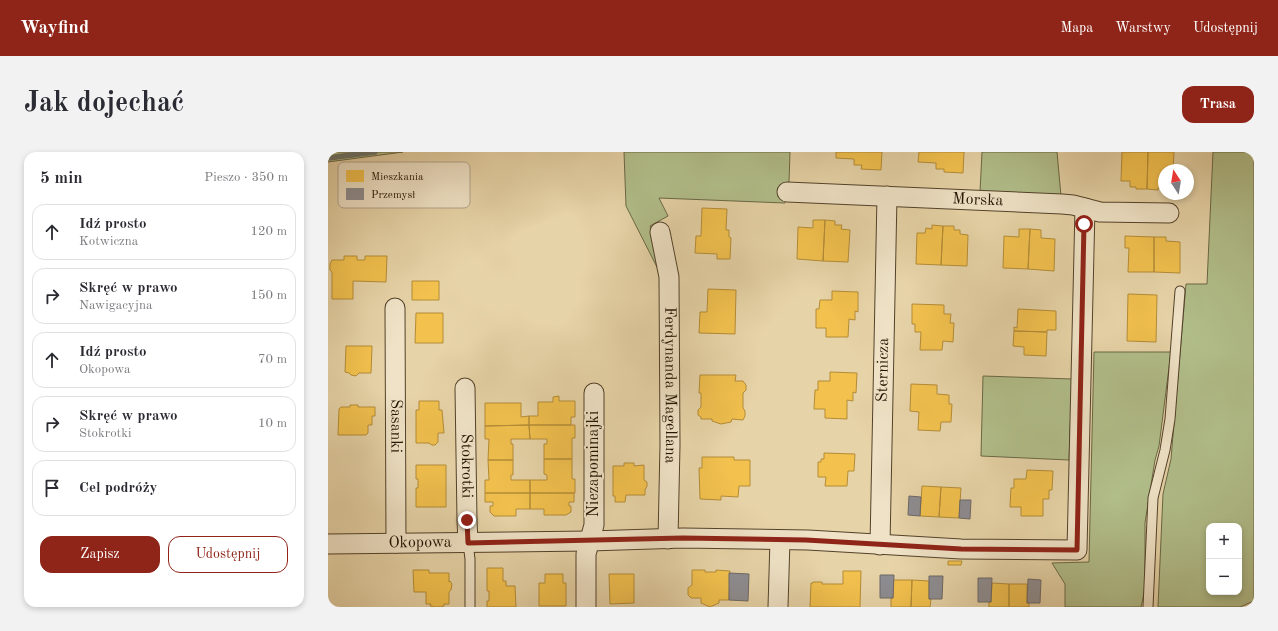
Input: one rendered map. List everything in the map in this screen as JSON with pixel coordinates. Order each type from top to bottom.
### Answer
[{"type":"street","name":"Morska","points":[[787,192],[1062,204],[1100,212],[1169,213]]},
{"type":"street","name":"Sternicza","points":[[880,544],[887,196]]},
{"type":"street","name":"Okopowa","points":[[328,544],[662,539],[780,540],[961,549],[1077,550],[1085,208]]},
{"type":"street","name":"Ferdynanda Magellana","points":[[660,232],[669,276],[670,445],[662,539]]},
{"type":"street","name":"Sasanki","points":[[395,308],[396,543]]},
{"type":"street","name":"Stokrotki","points":[[466,388],[468,543]]},
{"type":"street","name":"Niezapominajki","points":[[586,607],[586,554],[594,526],[594,393]]},
{"type":"street","points":[[778,607],[780,540]]},
{"type":"lane","points":[[1148,607],[1153,498],[1165,450],[1170,418],[1180,291]]},
{"type":"lane","points":[[468,543],[470,559],[470,607]]},
{"type":"green space","points":[[328,152],[403,152],[328,162]]},
{"type":"green space","points":[[624,152],[790,152],[789,182],[785,203],[659,198],[668,216],[650,226],[662,271],[660,273],[626,206]]},
{"type":"green space","points":[[982,152],[1057,152],[1061,196],[980,192]]},
{"type":"green space","points":[[1213,152],[1254,152],[1254,601],[1240,607],[1158,607],[1163,494],[1171,459],[1186,284],[1207,284]]},
{"type":"green space","points":[[1094,352],[1171,352],[1159,446],[1155,460],[1145,523],[1145,589],[1141,607],[1065,607],[1065,584],[1052,563],[1089,562]]},
{"type":"green space","points":[[983,376],[1072,379],[1069,460],[981,456]]},
{"type":"building: Mieszkania","points":[[836,152],[882,152],[881,170],[861,169],[862,165],[854,165],[854,159],[836,158]]},
{"type":"building: Mieszkania","points":[[919,152],[964,152],[963,173],[944,172],[944,169],[936,169],[936,163],[918,162]]},
{"type":"building: Mieszkania","points":[[1122,152],[1148,152],[1147,189],[1136,189],[1136,187],[1130,187],[1130,181],[1121,181]]},
{"type":"building: Mieszkania","points":[[1148,152],[1174,152],[1173,164],[1158,164],[1158,190],[1147,189]]},
{"type":"building: Mieszkania","points":[[702,208],[727,209],[726,230],[729,230],[729,237],[731,238],[730,259],[717,259],[717,254],[695,253],[696,236],[701,236]]},
{"type":"building: Mieszkania","points":[[813,220],[825,220],[823,261],[797,259],[798,227],[813,228]]},
{"type":"building: Mieszkania","points":[[825,220],[835,221],[835,225],[842,225],[841,229],[850,230],[848,262],[823,261]]},
{"type":"building: Mieszkania","points":[[932,225],[943,226],[941,265],[916,264],[917,233],[925,233],[926,228],[932,229]]},
{"type":"building: Mieszkania","points":[[943,226],[954,226],[954,230],[960,230],[960,234],[968,235],[967,266],[941,265]]},
{"type":"building: Mieszkania","points":[[1019,229],[1030,229],[1028,269],[1003,268],[1004,236],[1019,237]]},
{"type":"building: Mieszkania","points":[[1030,229],[1041,230],[1041,238],[1055,239],[1054,271],[1028,269]]},
{"type":"building: Mieszkania","points":[[1125,236],[1154,237],[1154,272],[1128,272],[1129,248],[1125,248]]},
{"type":"building: Mieszkania","points":[[1154,237],[1166,237],[1166,241],[1180,242],[1180,273],[1154,272]]},
{"type":"building: Mieszkania","points":[[344,256],[357,256],[357,260],[365,260],[365,256],[387,256],[386,282],[353,281],[353,299],[332,299],[332,272],[330,270],[330,264],[332,260],[344,260]]},
{"type":"building: Mieszkania","points":[[412,281],[439,281],[439,300],[412,300]]},
{"type":"building: Mieszkania","points":[[708,289],[736,290],[735,334],[699,333],[700,312],[707,312]]},
{"type":"building: Mieszkania","points":[[832,291],[858,292],[858,312],[855,311],[855,320],[849,319],[848,337],[826,337],[826,328],[816,328],[816,309],[819,309],[820,300],[832,300]]},
{"type":"building: Mieszkania","points":[[1128,294],[1157,295],[1156,342],[1127,341]]},
{"type":"building: Mieszkania","points":[[912,304],[944,305],[944,314],[951,314],[950,323],[954,323],[953,342],[943,341],[942,350],[920,350],[921,332],[915,332],[915,324],[912,324]]},
{"type":"building: Mieszkania","points":[[1018,309],[1056,311],[1056,330],[1047,330],[1047,332],[1014,331],[1014,327],[1017,328]]},
{"type":"building: Mieszkania","points":[[416,313],[443,313],[443,343],[415,343]]},
{"type":"building: Mieszkania","points":[[1014,331],[1047,332],[1046,356],[1024,355],[1024,347],[1013,346]]},
{"type":"building: Mieszkania","points":[[346,346],[372,346],[371,373],[359,373],[356,376],[345,372]]},
{"type":"building: Mieszkania","points":[[830,372],[857,373],[856,393],[853,392],[853,401],[847,400],[847,419],[825,418],[825,409],[814,409],[815,390],[818,390],[818,381],[830,381]]},
{"type":"building: Mieszkania","points":[[700,375],[736,375],[735,381],[743,381],[746,385],[746,390],[743,393],[743,408],[745,411],[745,416],[743,420],[732,419],[731,422],[721,424],[712,421],[712,419],[701,419],[698,415],[698,410],[701,407],[701,393],[699,393]]},
{"type":"building: Mieszkania","points":[[911,384],[937,385],[937,394],[949,395],[949,404],[952,404],[951,422],[941,422],[940,431],[918,430],[919,412],[910,411]]},
{"type":"building: Mieszkania","points":[[559,396],[559,401],[575,401],[575,417],[571,417],[571,425],[529,425],[529,416],[538,416],[538,402],[553,402],[553,397]]},
{"type":"building: Mieszkania","points":[[419,401],[439,401],[439,410],[442,410],[444,433],[438,433],[438,442],[435,445],[429,443],[416,443],[416,410],[419,410]]},
{"type":"building: Mieszkania","points":[[485,403],[521,403],[521,417],[529,416],[529,425],[485,426]]},
{"type":"building: Mieszkania","points":[[350,405],[358,405],[358,407],[375,407],[375,416],[372,416],[372,425],[368,425],[368,433],[366,435],[338,435],[339,409],[341,407],[350,407]]},
{"type":"building: Mieszkania","points":[[529,425],[530,439],[511,439],[511,444],[513,444],[513,460],[488,460],[489,439],[485,439],[485,426]]},
{"type":"building: Mieszkania","points":[[529,425],[575,425],[575,438],[572,438],[572,459],[544,459],[544,444],[547,444],[547,439],[530,439]]},
{"type":"building: Mieszkania","points":[[824,453],[855,454],[854,471],[848,471],[847,486],[825,486],[826,477],[818,477],[818,462],[821,462],[821,459],[824,459]]},
{"type":"building: Mieszkania","points":[[702,457],[734,457],[734,460],[750,460],[750,486],[739,486],[738,497],[721,496],[721,500],[700,499],[699,468],[702,468]]},
{"type":"building: Mieszkania","points":[[544,459],[572,459],[572,479],[575,479],[575,493],[530,493],[530,480],[547,480],[547,475],[544,474]]},
{"type":"building: Mieszkania","points":[[488,460],[513,460],[513,475],[511,475],[511,480],[530,480],[530,493],[485,493],[485,480],[489,480]]},
{"type":"building: Mieszkania","points":[[624,463],[634,463],[634,466],[644,465],[644,480],[647,482],[645,495],[626,495],[625,502],[615,502],[615,496],[613,496],[613,466],[624,466]]},
{"type":"building: Mieszkania","points":[[416,465],[446,465],[446,507],[416,507],[416,488],[418,488],[418,479],[416,479]]},
{"type":"building: Mieszkania","points":[[1027,470],[1053,471],[1052,490],[1049,490],[1049,499],[1043,499],[1043,516],[1021,516],[1021,507],[1010,507],[1011,488],[1014,488],[1014,479],[1026,479]]},
{"type":"building: Mieszkania","points":[[922,486],[941,487],[939,517],[920,516]]},
{"type":"building: Mieszkania","points":[[941,487],[961,488],[959,518],[939,517]]},
{"type":"building: Mieszkania","points":[[485,493],[530,493],[530,509],[516,509],[516,516],[494,516],[490,512],[490,506],[493,506],[493,502],[485,502]]},
{"type":"building: Mieszkania","points":[[530,493],[574,493],[574,502],[569,502],[571,512],[566,515],[544,515],[544,509],[530,509]]},
{"type":"building: Mieszkania","points":[[948,561],[962,561],[961,565],[948,565]]},
{"type":"building: Mieszkania","points":[[487,568],[503,568],[503,581],[506,581],[506,586],[515,586],[516,607],[487,607],[487,601],[489,601],[489,591],[487,591]]},
{"type":"building: Mieszkania","points":[[413,570],[429,570],[429,573],[449,573],[449,582],[450,581],[452,584],[449,592],[449,604],[444,604],[444,606],[441,607],[434,607],[430,606],[431,604],[426,604],[426,592],[414,592]]},
{"type":"building: Mieszkania","points":[[692,570],[705,570],[705,572],[716,572],[716,570],[730,571],[729,600],[719,600],[719,603],[710,607],[701,603],[701,598],[691,598],[688,595],[688,588],[692,585]]},
{"type":"building: Mieszkania","points":[[843,571],[861,571],[860,607],[810,607],[811,583],[822,582],[822,584],[843,584]]},
{"type":"building: Mieszkania","points":[[545,574],[563,574],[563,583],[566,583],[566,606],[539,606],[539,583],[545,583]]},
{"type":"building: Mieszkania","points":[[609,574],[634,574],[634,603],[610,604]]},
{"type":"building: Mieszkania","points":[[893,580],[912,580],[911,607],[891,607],[891,598],[893,598]]},
{"type":"building: Mieszkania","points":[[912,580],[929,581],[929,599],[931,599],[930,607],[911,607]]},
{"type":"building: Mieszkania","points":[[992,583],[1009,584],[1009,607],[989,607],[989,602],[991,602]]},
{"type":"building: Mieszkania","points":[[1009,584],[1027,584],[1027,603],[1029,603],[1029,607],[1009,607]]},
{"type":"building: Przemysł","points":[[909,496],[921,497],[920,516],[908,515]]},
{"type":"building: Przemysł","points":[[960,500],[971,500],[970,519],[959,518]]},
{"type":"building: Przemysł","points":[[729,573],[749,574],[748,601],[729,600]]},
{"type":"building: Przemysł","points":[[880,575],[894,575],[893,598],[880,598]]},
{"type":"building: Przemysł","points":[[929,576],[943,576],[942,599],[929,599]]},
{"type":"building: Przemysł","points":[[978,578],[992,578],[991,602],[978,602]]},
{"type":"building: Przemysł","points":[[1028,579],[1041,580],[1040,603],[1027,603]]},
{"type":"waterway","points":[[328,158],[375,152]]},
{"type":"route","points":[[467,520],[468,543],[683,538],[806,540],[961,549],[1077,550],[1084,224]]}]
